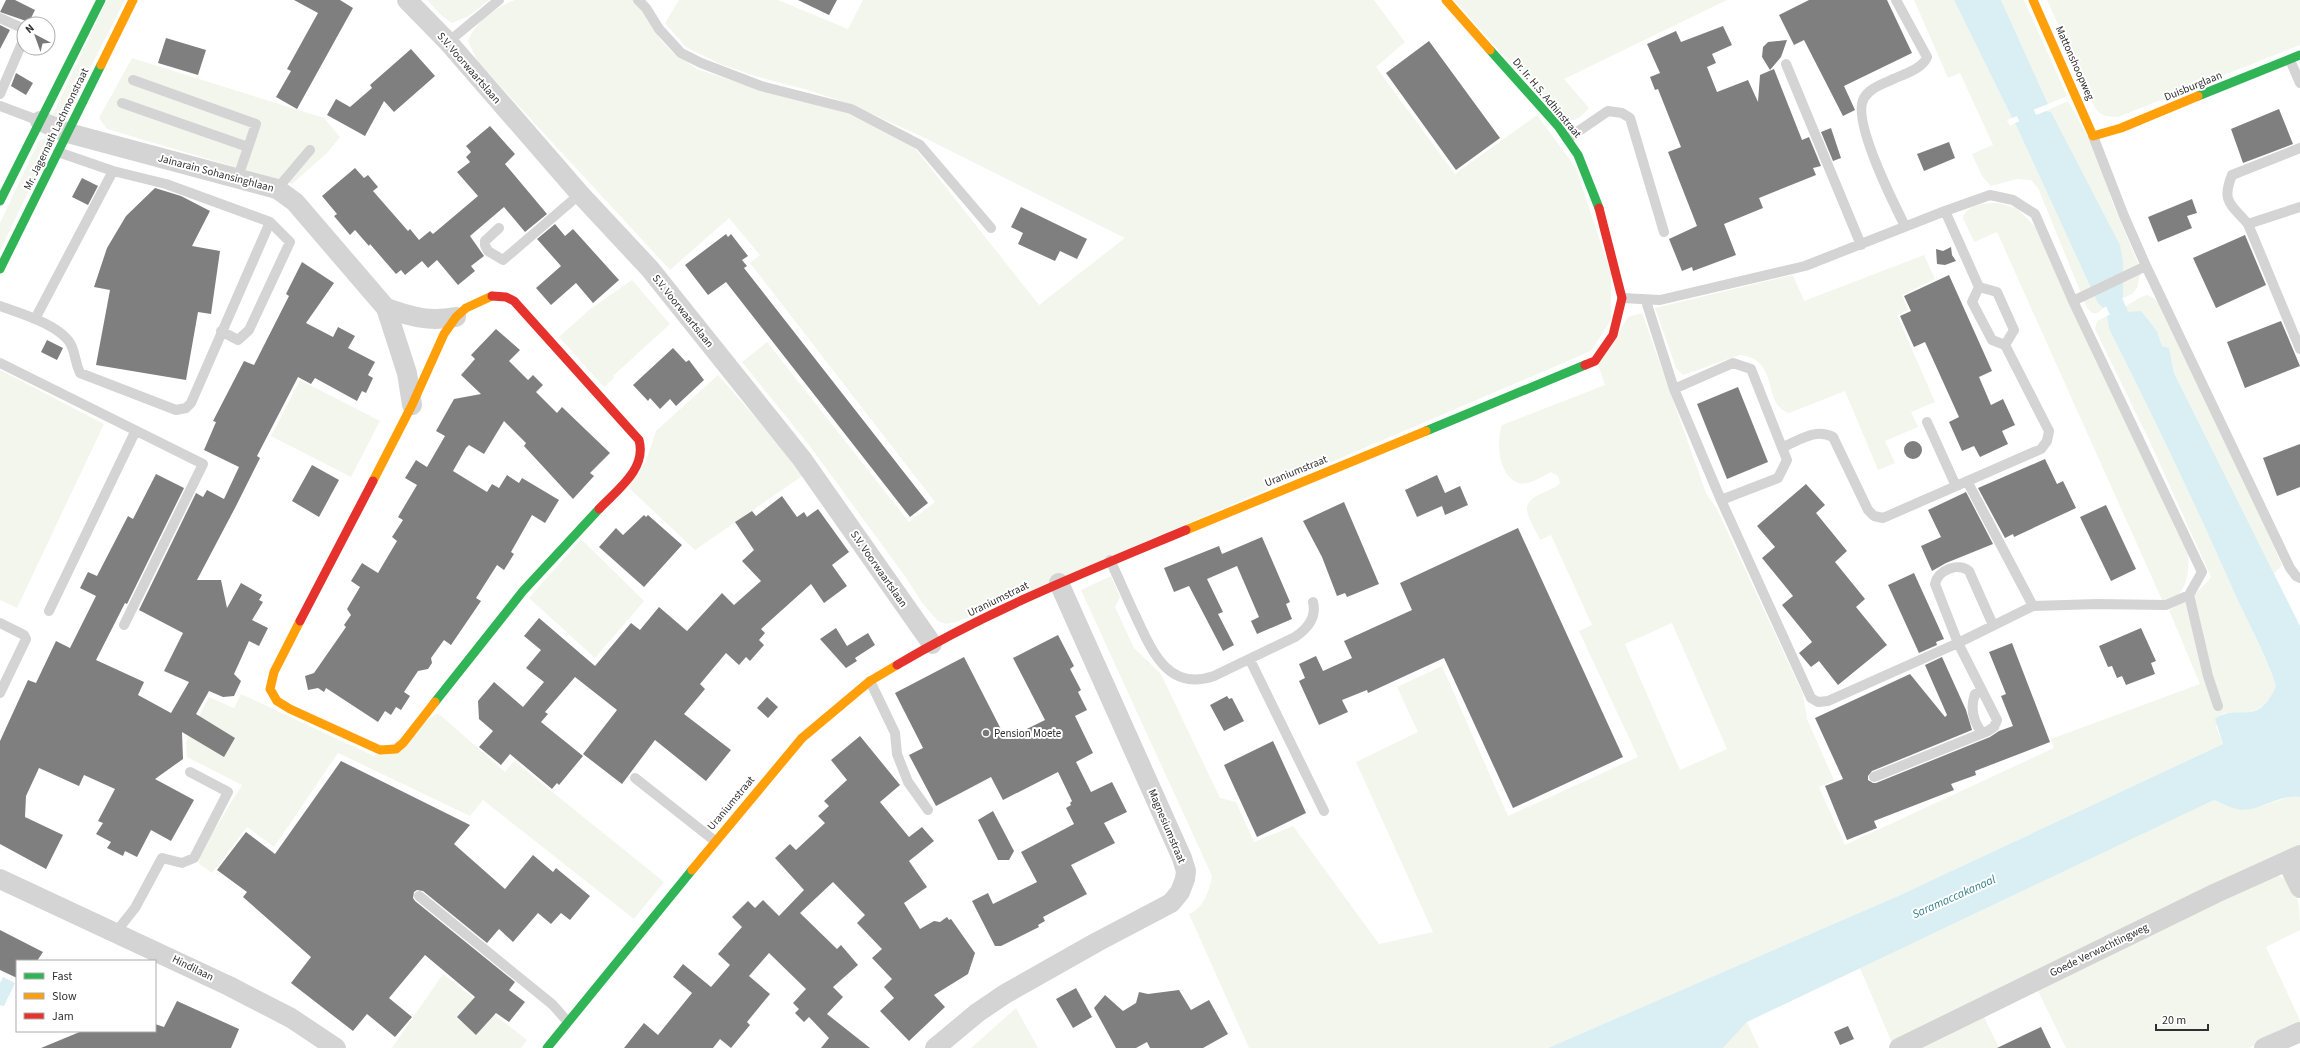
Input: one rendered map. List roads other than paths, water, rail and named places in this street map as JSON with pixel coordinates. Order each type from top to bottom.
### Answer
[{"type":"street","name":"Mr. Jagernath Lachmonstraat","points":[[0,201],[101,0]]},
{"type":"street","name":"Mr. Jagernath Lachmonstraat","points":[[0,269],[133,0]]},
{"type":"street","name":"S.V. Voorwaartslaan","points":[[407,0],[448,42],[580,194],[650,269],[802,459],[932,644]]},
{"type":"street","name":"Dr. Ir. H.S. Adhinstraat","points":[[1446,0],[1558,126],[1578,155],[1599,209],[1622,298],[1619,316],[1613,335],[1595,361]]},
{"type":"street","name":"Mattonshoopweg","points":[[2033,0],[2093,136]]},
{"type":"street","name":"Duisburglaan","points":[[2093,136],[2121,128],[2300,55]]},
{"type":"street","name":"Jainarain Sohansinghlaan","points":[[40,121],[68,133],[238,177],[277,189],[295,202],[386,308]]},
{"type":"street","points":[[492,296],[506,297],[514,301],[622,418],[639,440],[642,451],[641,458],[635,470],[524,592],[403,742],[396,749],[380,750],[290,710],[277,701],[270,690],[276,666],[412,405],[444,334],[456,317],[466,308],[492,296]]},
{"type":"street","points":[[386,308],[417,319],[437,320],[456,317]]},
{"type":"street","points":[[386,308],[407,373],[412,405]]},
{"type":"street","name":"Uraniumstraat","points":[[547,1048],[567,1021],[594,991],[715,841],[802,738],[870,681],[932,644],[1110,560],[1595,361]]},
{"type":"street","name":"Magnesiumstraat","points":[[935,1048],[977,1013],[1005,994],[1097,942],[1171,903],[1180,892],[1185,879],[1186,871],[1182,858],[1059,583]]},
{"type":"street","points":[[2294,858],[2300,888]]},
{"type":"street","name":"Goede Verwachtingweg","points":[[1899,1048],[2209,896],[2294,858]]},
{"type":"street","name":"Hindilaan","points":[[0,879],[116,932],[291,1018],[336,1048]]},
{"type":"street","points":[[2264,1048],[2300,1032]]},
{"type":"lane","points":[[448,42],[499,0]]},
{"type":"lane","points":[[638,0],[646,8],[659,29],[681,52],[701,63],[761,86],[850,109],[920,145],[991,228]]},
{"type":"lane","points":[[1896,0],[1927,57],[1922,65],[1872,89],[1864,98],[1860,108],[1880,174],[1905,226]]},
{"type":"lane","points":[[0,18],[22,28],[24,35],[0,94]]},
{"type":"lane","points":[[2290,60],[2300,83]]},
{"type":"lane","points":[[1786,64],[1861,245]]},
{"type":"lane","points":[[133,80],[256,124],[238,177]]},
{"type":"lane","points":[[122,103],[248,147]]},
{"type":"lane","points":[[0,106],[40,121]]},
{"type":"lane","points":[[1567,139],[1608,111],[1622,113],[1630,118],[1664,232]]},
{"type":"lane","points":[[2093,136],[2124,216],[2146,266],[2290,568],[2296,576],[2300,578]]},
{"type":"lane","points":[[2300,148],[2232,175],[2226,190],[2230,204],[2248,224],[2300,349]]},
{"type":"lane","points":[[277,189],[310,150]]},
{"type":"lane","points":[[58,152],[112,171],[166,184],[270,222],[290,242],[249,330],[238,340],[221,331]]},
{"type":"lane","points":[[35,319],[112,171]]},
{"type":"lane","points":[[500,228],[485,241],[485,245],[488,251],[503,260],[580,194]]},
{"type":"lane","points":[[1622,298],[1660,300],[1805,266],[1861,245],[1945,210],[1990,195],[2013,200],[2035,214],[2077,300],[2202,572],[2189,595],[2166,605],[2097,604],[2033,606],[1958,643],[1828,701],[1818,702],[1811,698],[1721,500],[1674,389],[1646,300]]},
{"type":"lane","points":[[1945,210],[1980,287],[1997,292],[2014,330],[2005,345]]},
{"type":"lane","points":[[2248,224],[2299,211]]},
{"type":"lane","points":[[0,306],[35,319],[63,334],[72,346],[74,362],[80,373],[176,410],[186,408],[191,403],[221,331],[270,222]]},
{"type":"lane","points":[[2077,300],[2146,266]]},
{"type":"lane","points":[[1783,448],[1812,434],[1823,432],[1833,437],[1868,510],[1874,516],[1883,518],[2041,449],[2047,441],[2049,431],[2005,345],[1992,340],[1972,302],[1980,287]]},
{"type":"lane","points":[[0,363],[135,432],[203,464],[124,625]]},
{"type":"lane","points":[[1674,389],[1733,363],[1751,369],[1787,460],[1778,478],[1721,500]]},
{"type":"lane","points":[[1927,422],[1956,486]]},
{"type":"lane","points":[[48,611],[135,432]]},
{"type":"lane","points":[[1967,481],[2033,606]]},
{"type":"lane","points":[[1110,560],[1152,653],[1173,674],[1187,679],[1202,680],[1250,660],[1305,630],[1315,611],[1313,602]]},
{"type":"lane","points":[[1874,777],[1982,734],[1994,727],[1997,720],[1958,643],[1935,584],[1940,575],[1955,566],[1964,567],[1969,571],[1993,626]]},
{"type":"lane","points":[[2189,595],[2208,676],[2218,706]]},
{"type":"lane","points":[[0,622],[24,635],[26,639],[0,693]]},
{"type":"lane","points":[[1250,660],[1324,811]]},
{"type":"lane","points":[[870,681],[895,733],[897,754],[908,782],[928,810]]},
{"type":"lane","points":[[1982,691],[1975,694],[1972,702],[1973,718],[1982,734]]},
{"type":"lane","points":[[116,932],[134,908],[162,858],[182,864],[194,858],[228,792],[190,772]]},
{"type":"lane","points":[[635,778],[715,841]]},
{"type":"lane","points":[[419,896],[552,1005],[567,1021]]},
{"type":"water","points":[[1954,0],[2001,0],[2048,104],[2012,118]]},
{"type":"water","points":[[2046,111],[2051,112],[2120,245],[2123,261],[2123,298],[2103,308],[2098,303],[2015,123]]},
{"type":"water","name":"Saramaccakanaal","points":[[2123,308],[2128,312],[2141,311],[2157,331],[2162,346],[2169,348],[2174,373],[2300,626],[2300,797],[2285,798],[2256,808],[2241,810],[2214,800],[1747,1022],[1723,1048],[1548,1048],[1898,896],[2223,744],[2215,719],[2224,714],[2255,711],[2262,707],[2269,699],[2276,686],[2267,662],[2142,394],[2109,329],[2107,316]]},
{"type":"water","points":[[3,977],[15,983],[4,1006],[0,1005],[0,983]]},
{"type":"waterway","points":[[2015,91],[2038,140]]},
{"type":"waterway","points":[[2104,281],[2128,332]]},
{"type":"place","name":"Pension Moete","points":[[986,733]]}]
